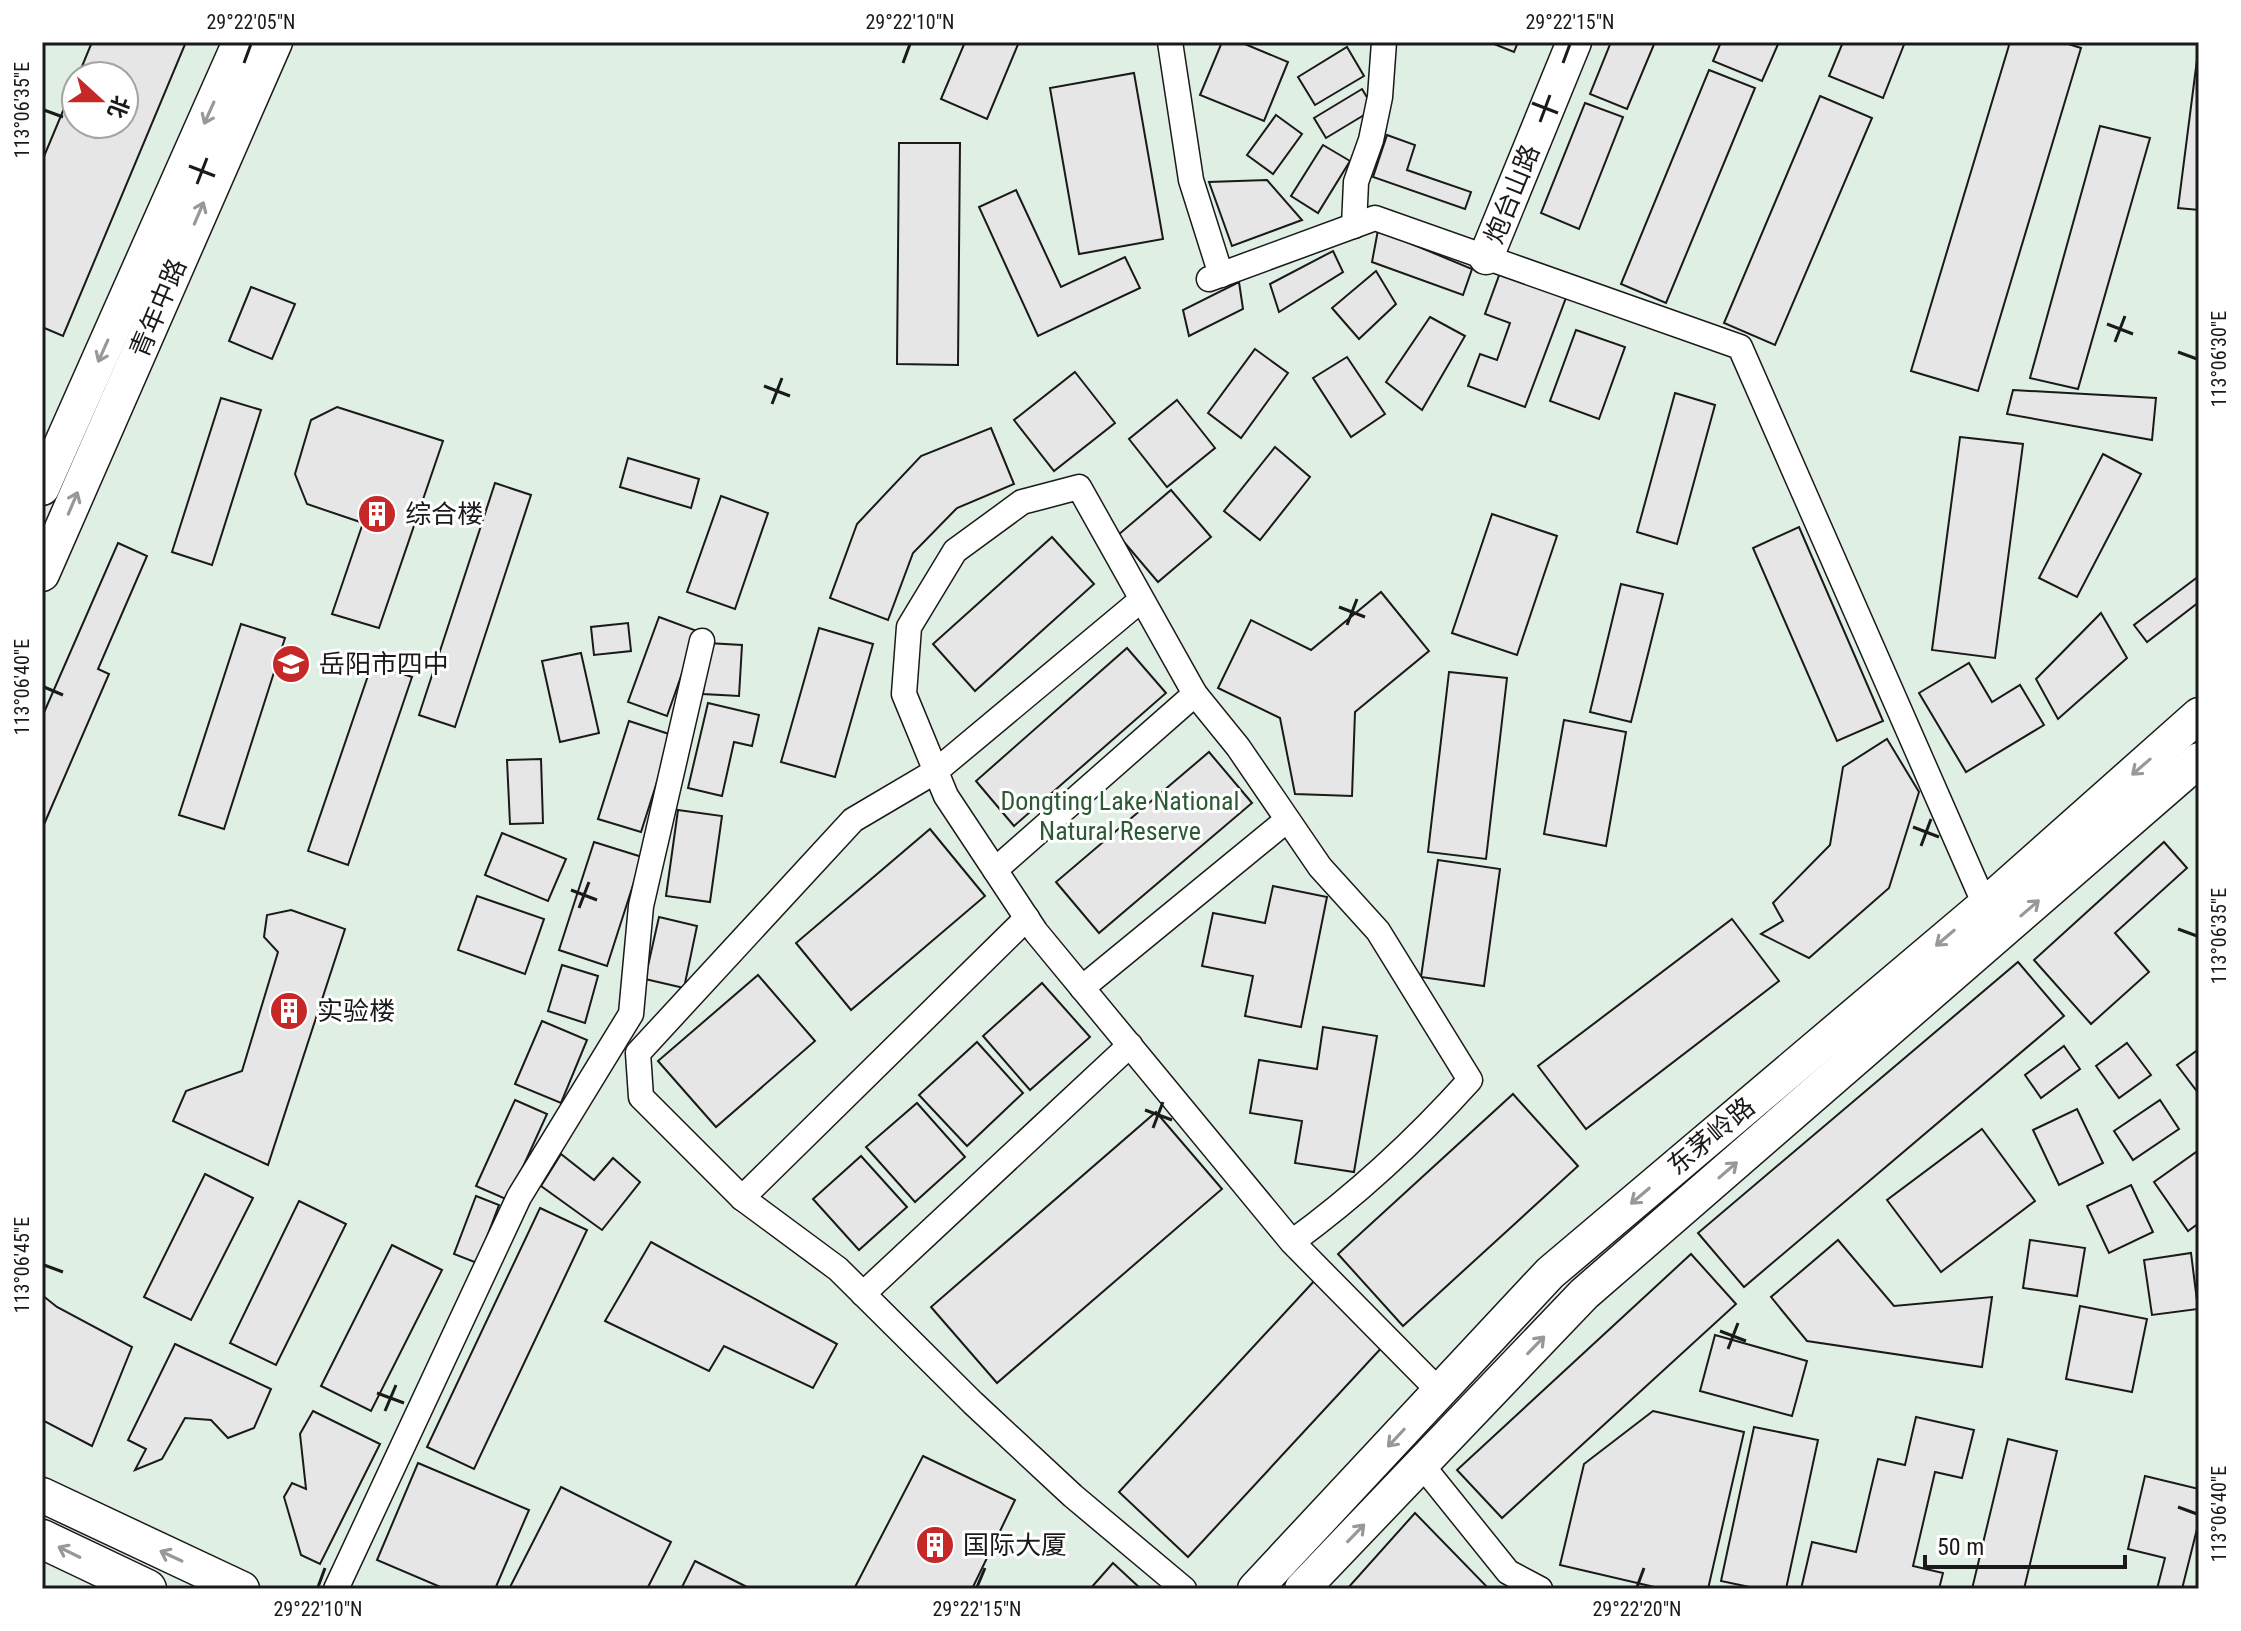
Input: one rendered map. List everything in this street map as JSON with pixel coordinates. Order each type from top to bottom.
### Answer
[{"type":"main road","name":"青年中路","points":[[42,488],[240,42]]},
{"type":"main road","name":"青年中路","points":[[42,574],[275,42]]},
{"type":"main road","name":"炮台山路","points":[[1486,257],[1574,42]]},
{"type":"main road","name":"东茅岭路","points":[[1255,1589],[1550,1273],[1985,905],[2199,715]]},
{"type":"main road","name":"东茅岭路","points":[[1302,1589],[1584,1294],[2199,760]]},
{"type":"main road","points":[[42,1495],[242,1589]]},
{"type":"main road","points":[[42,1539],[147,1589]]},
{"type":"main road","points":[[42,1568],[85,1589]]},
{"type":"street","points":[[1170,42],[1191,180],[1215,277],[1375,218],[1740,347],[1985,905]]},
{"type":"street","points":[[1354,226],[1356,182],[1374,126],[1384,42]]},
{"type":"street","points":[[1292,1242],[1344,1204],[1426,1129],[1470,1080],[1378,931],[1320,867],[1238,747],[1195,694],[1079,487],[1022,502],[955,551],[909,627],[904,694],[946,796],[1027,918],[1292,1242],[1439,1391]]},
{"type":"street","points":[[1141,600],[936,771],[853,820],[638,1053],[641,1097],[742,1198],[838,1269],[1006,1434],[1184,1589]]},
{"type":"street","points":[[336,1589],[519,1197],[631,1014],[641,906],[702,641]]},
{"type":"street","points":[[995,870],[1195,694]]},
{"type":"street","points":[[1082,988],[1287,820]]},
{"type":"street","points":[[742,1198],[1027,918]]},
{"type":"street","points":[[863,1294],[1130,1045]]},
{"type":"street","points":[[1421,1464],[1508,1572],[1540,1589]]},
{"type":"green space","name":"Dongting Lake National Natural Reserve","points":[[42,42],[2199,42],[2199,1589],[42,1589]]},
{"type":"building","points":[[92,42],[186,42],[63,336],[42,327],[42,161],[60,118],[60,140],[140,140],[140,60],[85,60]]},
{"type":"building","points":[[965,42],[1019,42],[987,119],[941,99]]},
{"type":"building","points":[[1222,42],[1240,42],[1288,62],[1264,121],[1200,95]]},
{"type":"building","points":[[1489,42],[1518,42],[1514,52]]},
{"type":"building","points":[[1611,42],[1655,42],[1627,109],[1590,94]]},
{"type":"building","points":[[1721,42],[1779,42],[1762,81],[1713,61]]},
{"type":"building","points":[[1843,42],[1905,42],[1883,98],[1829,76]]},
{"type":"building","points":[[2010,42],[2062,42],[2081,48],[1978,391],[1911,371]]},
{"type":"building","points":[[2199,44],[2199,210],[2178,208]]},
{"type":"building","points":[[1347,47],[1364,76],[1315,105],[1298,77]]},
{"type":"building","points":[[1709,70],[1755,88],[1666,303],[1621,284]]},
{"type":"building","points":[[1134,73],[1163,239],[1079,254],[1050,88]]},
{"type":"building","points":[[1362,89],[1374,109],[1326,138],[1314,118]]},
{"type":"building","points":[[1820,96],[1872,118],[1775,345],[1724,323]]},
{"type":"building","points":[[1585,103],[1623,117],[1579,229],[1541,213]]},
{"type":"building","points":[[1276,115],[1302,134],[1273,174],[1247,155]]},
{"type":"building","points":[[2100,126],[2150,138],[2078,389],[2030,378]]},
{"type":"building","points":[[1387,135],[1415,145],[1407,170],[1471,192],[1465,209],[1373,177]]},
{"type":"building","points":[[899,143],[960,143],[958,365],[897,364]]},
{"type":"building","points":[[1323,145],[1350,161],[1318,213],[1291,196]]},
{"type":"building","points":[[1267,180],[1302,220],[1232,246],[1209,182]]},
{"type":"building","points":[[1016,190],[1061,287],[1125,257],[1140,288],[1038,336],[979,207]]},
{"type":"building","points":[[1378,230],[1472,269],[1463,295],[1372,262]]},
{"type":"building","points":[[1333,251],[1343,272],[1279,312],[1270,284]]},
{"type":"building","points":[[1501,270],[1567,295],[1525,407],[1468,386],[1480,354],[1497,360],[1510,323],[1485,314]]},
{"type":"building","points":[[1376,271],[1396,304],[1359,339],[1332,308]]},
{"type":"building","points":[[1239,282],[1243,309],[1189,336],[1183,310]]},
{"type":"building","points":[[251,287],[295,304],[272,359],[229,341]]},
{"type":"building","points":[[1430,317],[1465,336],[1422,410],[1386,382]]},
{"type":"building","points":[[1576,330],[1625,347],[1599,419],[1550,401]]},
{"type":"building","points":[[1255,349],[1288,373],[1241,438],[1208,413]]},
{"type":"building","points":[[1347,357],[1385,414],[1351,437],[1313,378]]},
{"type":"building","points":[[1075,372],[1115,423],[1054,471],[1014,420]]},
{"type":"building","points":[[2013,390],[2156,398],[2152,440],[2007,414]]},
{"type":"building","points":[[1675,393],[1715,405],[1677,544],[1637,532]]},
{"type":"building","points":[[221,398],[261,410],[212,565],[172,552]]},
{"type":"building","points":[[1177,400],[1215,448],[1167,487],[1129,439]]},
{"type":"building","name":"综合楼","points":[[337,407],[443,441],[379,628],[332,614],[363,523],[307,504],[295,474],[311,420]]},
{"type":"building","points":[[991,428],[1014,484],[957,508],[913,553],[888,620],[830,598],[857,524],[921,456]]},
{"type":"building","points":[[1960,437],[2023,444],[1995,658],[1932,650]]},
{"type":"building","points":[[1275,447],[1310,477],[1260,540],[1224,511]]},
{"type":"building","points":[[2103,454],[2141,474],[2077,597],[2039,578]]},
{"type":"building","points":[[628,458],[699,479],[691,508],[620,487]]},
{"type":"building","points":[[495,483],[531,495],[455,727],[419,715]]},
{"type":"building","points":[[1171,490],[1211,537],[1158,582],[1118,535]]},
{"type":"building","points":[[721,496],[768,513],[735,609],[687,592]]},
{"type":"building","points":[[1492,514],[1557,536],[1517,655],[1452,633]]},
{"type":"building","points":[[1799,527],[1883,721],[1837,741],[1753,548]]},
{"type":"building","points":[[1052,537],[1094,584],[975,691],[933,644]]},
{"type":"building","points":[[118,543],[147,556],[98,669],[109,674],[42,829],[42,717]]},
{"type":"building","points":[[2199,576],[2199,602],[2147,642],[2134,625]]},
{"type":"building","points":[[1621,584],[1663,594],[1631,722],[1590,712]]},
{"type":"building","points":[[1381,592],[1429,651],[1355,712],[1352,796],[1295,794],[1280,718],[1218,688],[1251,620],[1311,650]]},
{"type":"building","points":[[2101,613],[2127,658],[2058,719],[2036,679]]},
{"type":"building","points":[[659,617],[697,631],[667,716],[628,702]]},
{"type":"building","points":[[628,623],[631,651],[594,655],[591,627]]},
{"type":"building","points":[[241,624],[285,638],[224,829],[179,815]]},
{"type":"building","points":[[819,628],[873,644],[835,777],[781,762]]},
{"type":"building","points":[[707,643],[742,645],[739,696],[703,694]]},
{"type":"building","points":[[1127,648],[1166,693],[1014,826],[976,781]]},
{"type":"building","points":[[581,653],[599,733],[560,742],[542,661]]},
{"type":"building","points":[[1969,663],[1992,702],[2020,685],[2044,725],[1966,772],[1919,693]]},
{"type":"building","points":[[372,664],[412,677],[348,865],[308,851]]},
{"type":"building","points":[[1449,672],[1507,678],[1486,859],[1428,852]]},
{"type":"building","points":[[708,703],[759,715],[752,746],[734,742],[722,796],[688,788]]},
{"type":"building","points":[[1564,720],[1626,732],[1606,846],[1544,834]]},
{"type":"building","points":[[629,721],[672,735],[641,832],[598,819]]},
{"type":"building","points":[[1887,739],[1919,792],[1889,888],[1809,958],[1761,934],[1783,921],[1773,903],[1830,845],[1843,767]]},
{"type":"building","points":[[1209,752],[1252,803],[1099,933],[1056,882]]},
{"type":"building","points":[[541,759],[543,823],[510,824],[507,760]]},
{"type":"building","points":[[678,810],[722,816],[710,902],[666,896]]},
{"type":"building","points":[[930,829],[985,896],[851,1010],[796,943]]},
{"type":"building","points":[[502,833],[566,859],[548,901],[485,875]]},
{"type":"building","points":[[594,842],[642,857],[607,966],[559,950]]},
{"type":"building","points":[[2164,842],[2187,868],[2115,933],[2149,972],[2091,1024],[2034,960]]},
{"type":"building","points":[[1438,860],[1500,869],[1484,986],[1421,977]]},
{"type":"building","points":[[1273,886],[1327,897],[1301,1027],[1245,1016],[1253,976],[1202,966],[1213,913],[1265,923]]},
{"type":"building","points":[[477,896],[544,919],[525,974],[458,950]]},
{"type":"building","name":"实验楼","points":[[291,910],[345,929],[268,1165],[173,1121],[186,1091],[242,1071],[278,952],[264,937],[267,915]]},
{"type":"building","points":[[659,917],[697,926],[684,988],[645,979]]},
{"type":"building","points":[[1732,919],[1779,981],[1586,1129],[1538,1066]]},
{"type":"building","points":[[2018,962],[2064,1016],[1744,1287],[1698,1233]]},
{"type":"building","points":[[562,965],[598,976],[585,1023],[548,1011]]},
{"type":"building","points":[[758,975],[815,1041],[716,1127],[658,1061]]},
{"type":"building","points":[[1042,983],[1090,1037],[1030,1090],[983,1036]]},
{"type":"building","points":[[542,1021],[587,1040],[561,1103],[515,1084]]},
{"type":"building","points":[[1323,1027],[1377,1036],[1354,1172],[1295,1163],[1302,1121],[1250,1113],[1259,1060],[1317,1069]]},
{"type":"building","points":[[977,1042],[1023,1093],[967,1146],[919,1095]]},
{"type":"building","points":[[2127,1043],[2151,1075],[2119,1098],[2096,1066]]},
{"type":"building","points":[[2064,1046],[2080,1069],[2041,1098],[2025,1075]]},
{"type":"building","points":[[2199,1049],[2199,1094],[2177,1065]]},
{"type":"building","points":[[1513,1094],[1578,1166],[1403,1326],[1338,1254]]},
{"type":"building","points":[[515,1100],[547,1114],[508,1200],[476,1186]]},
{"type":"building","points":[[2160,1100],[2179,1129],[2133,1160],[2114,1131]]},
{"type":"building","points":[[917,1103],[965,1157],[915,1202],[866,1147]]},
{"type":"building","points":[[2077,1109],[2103,1163],[2059,1185],[2033,1130]]},
{"type":"building","points":[[1156,1112],[1222,1189],[997,1383],[931,1307]]},
{"type":"building","points":[[1982,1129],[2035,1201],[1941,1272],[1887,1200]]},
{"type":"building","points":[[2199,1150],[2199,1223],[2188,1231],[2154,1182]]},
{"type":"building","points":[[561,1154],[594,1180],[613,1158],[640,1182],[602,1230],[541,1186]]},
{"type":"building","points":[[861,1156],[907,1207],[859,1250],[813,1199]]},
{"type":"building","points":[[205,1174],[253,1198],[191,1320],[144,1297]]},
{"type":"building","points":[[2131,1185],[2153,1232],[2109,1253],[2087,1206]]},
{"type":"building","points":[[476,1196],[499,1205],[477,1263],[454,1254]]},
{"type":"building","points":[[299,1201],[346,1224],[276,1365],[230,1343]]},
{"type":"building","points":[[540,1208],[587,1230],[474,1469],[427,1447]]},
{"type":"building","points":[[1838,1240],[1894,1306],[1992,1297],[1982,1367],[1807,1341],[1771,1297]]},
{"type":"building","points":[[2030,1240],[2085,1248],[2077,1296],[2023,1288]]},
{"type":"building","points":[[651,1242],[837,1344],[813,1388],[724,1346],[709,1371],[605,1321]]},
{"type":"building","points":[[392,1245],[442,1270],[371,1411],[321,1386]]},
{"type":"building","points":[[2191,1253],[2198,1309],[2152,1315],[2144,1260]]},
{"type":"building","points":[[1691,1254],[1736,1304],[1502,1518],[1457,1470]]},
{"type":"building","points":[[1316,1279],[1385,1344],[1188,1557],[1119,1492]]},
{"type":"building","points":[[42,1295],[57,1307],[132,1347],[92,1446],[42,1420]]},
{"type":"building","points":[[2080,1306],[2147,1319],[2132,1392],[2066,1379]]},
{"type":"building","points":[[1715,1335],[1807,1361],[1792,1416],[1700,1391]]},
{"type":"building","points":[[175,1344],[271,1389],[254,1428],[228,1438],[211,1420],[185,1418],[162,1459],[135,1470],[146,1449],[128,1440]]},
{"type":"building","points":[[313,1411],[380,1444],[320,1564],[301,1555],[284,1497],[292,1483],[306,1489],[300,1434]]},
{"type":"building","points":[[1653,1411],[1744,1432],[1708,1589],[1663,1589],[1560,1565],[1584,1464]]},
{"type":"building","points":[[1916,1417],[1974,1430],[1962,1478],[1935,1472],[1913,1566],[1943,1573],[1939,1589],[1801,1589],[1812,1542],[1856,1552],[1878,1459],[1905,1465]]},
{"type":"building","points":[[1754,1427],[1818,1440],[1786,1589],[1759,1589],[1721,1581]]},
{"type":"building","points":[[2008,1439],[2057,1451],[2024,1589],[1972,1589]]},
{"type":"building","name":"国际大厦","points":[[923,1456],[1015,1500],[972,1589],[854,1589]]},
{"type":"building","points":[[418,1463],[529,1510],[495,1589],[445,1589],[377,1560]]},
{"type":"building","points":[[2145,1476],[2199,1489],[2199,1521],[2182,1589],[2157,1589],[2165,1558],[2128,1549]]},
{"type":"building","points":[[561,1487],[671,1542],[647,1589],[509,1589]]},
{"type":"building","points":[[1415,1513],[1488,1588],[1490,1589],[1347,1589]]},
{"type":"building","points":[[695,1561],[751,1589],[681,1589]]},
{"type":"building","points":[[1113,1563],[1141,1589],[1090,1589]]},
{"type":"place","name":"综合楼","points":[[377,514]]},
{"type":"place","name":"岳阳市四中","points":[[291,664]]},
{"type":"place","name":"实验楼","points":[[289,1011]]},
{"type":"place","name":"国际大厦","points":[[935,1545]]}]
